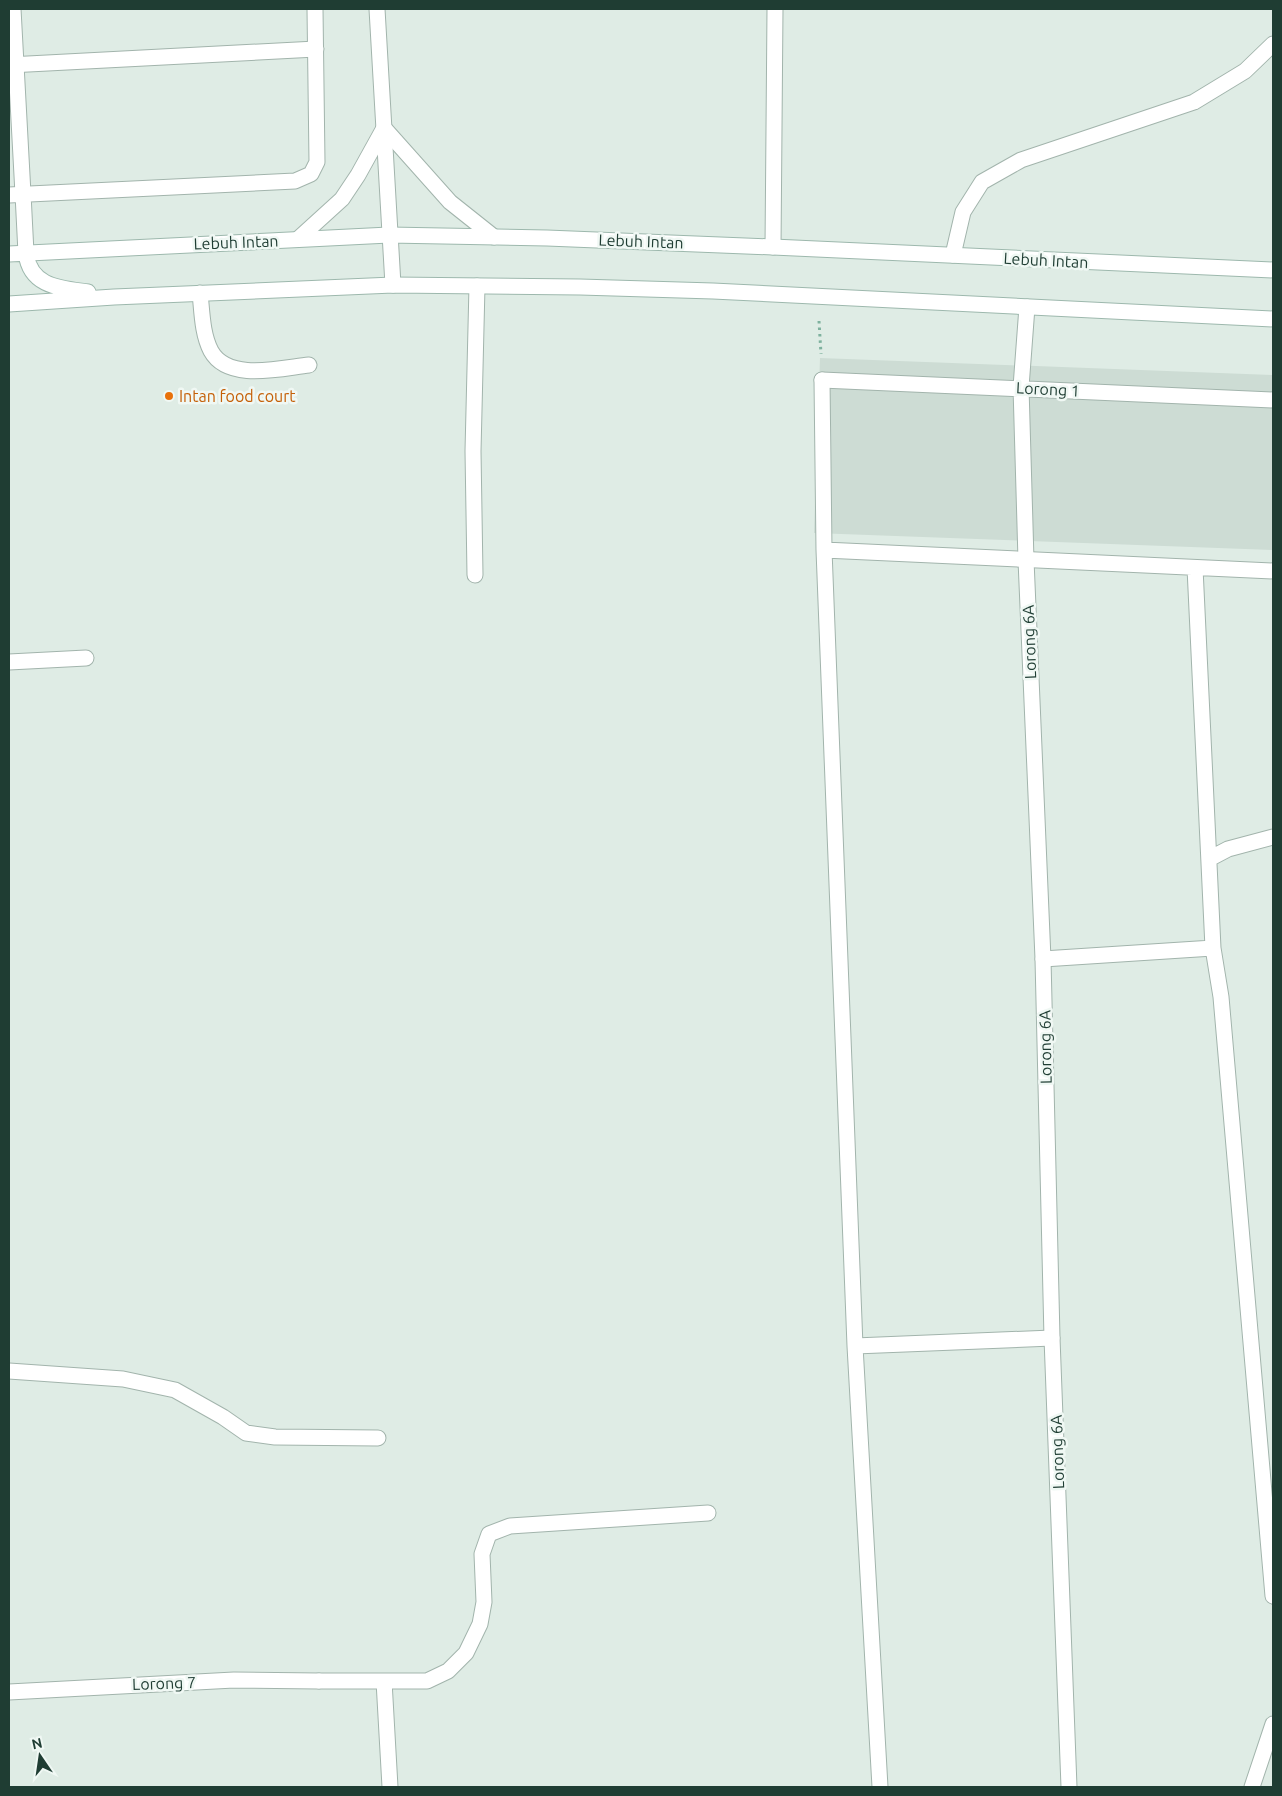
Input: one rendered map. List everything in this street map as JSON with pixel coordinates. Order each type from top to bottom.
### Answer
[{"type":"street","points":[[13,9],[12,65],[16,195],[29,268],[34,276],[47,284],[114,297]]},
{"type":"street","points":[[16,195],[295,181],[311,174],[317,162],[315,9]]},
{"type":"street","points":[[377,9],[392,285]]},
{"type":"street","points":[[773,247],[775,9]]},
{"type":"street","points":[[953,255],[963,212],[982,182],[1021,160],[1194,102],[1245,71],[1273,44]]},
{"type":"street","points":[[12,65],[316,49]]},
{"type":"street","points":[[384,128],[450,202],[494,237]]},
{"type":"street","points":[[298,239],[342,199],[358,175],[384,128]]},
{"type":"street","name":"Lebuh Intan","points":[[9,254],[389,235],[773,247],[1273,270]]},
{"type":"street","points":[[9,304],[114,297],[392,285],[477,286],[694,290],[1273,319]]},
{"type":"street","points":[[475,576],[473,450],[477,286]]},
{"type":"street","points":[[200,293],[206,334],[211,351],[220,361],[244,372],[309,365]]},
{"type":"street","name":"Lorong 6A","points":[[1027,307],[1021,388],[1026,560],[1043,958],[1052,1338],[1069,1787]]},
{"type":"street","points":[[822,380],[824,550],[855,1346],[880,1787]]},
{"type":"street","name":"Lorong 1","points":[[822,380],[1273,400]]},
{"type":"street","points":[[824,550],[1273,571]]},
{"type":"street","points":[[1195,568],[1213,948],[1221,997],[1273,1596]]},
{"type":"street","points":[[9,662],[86,658]]},
{"type":"street","points":[[1210,859],[1228,849],[1273,837]]},
{"type":"street","points":[[1043,958],[1213,948]]},
{"type":"street","points":[[855,1346],[1052,1338]]},
{"type":"street","points":[[9,1371],[123,1379],[175,1390],[223,1416],[246,1434],[275,1437],[378,1438]]},
{"type":"street","name":"Lorong 7","points":[[9,1692],[215,1681],[427,1681],[448,1671],[466,1653],[480,1624],[484,1602],[482,1554],[489,1534],[510,1526],[708,1513]]},
{"type":"street","points":[[384,1681],[390,1787]]},
{"type":"street","points":[[1252,1787],[1273,1724]]},
{"type":"path","points":[[818,297],[822,380]]},
{"type":"shaded area","points":[[820,358],[1273,375],[1273,550],[814,533]]},
{"type":"place","name":"Intan food court","points":[[169,396]]}]
